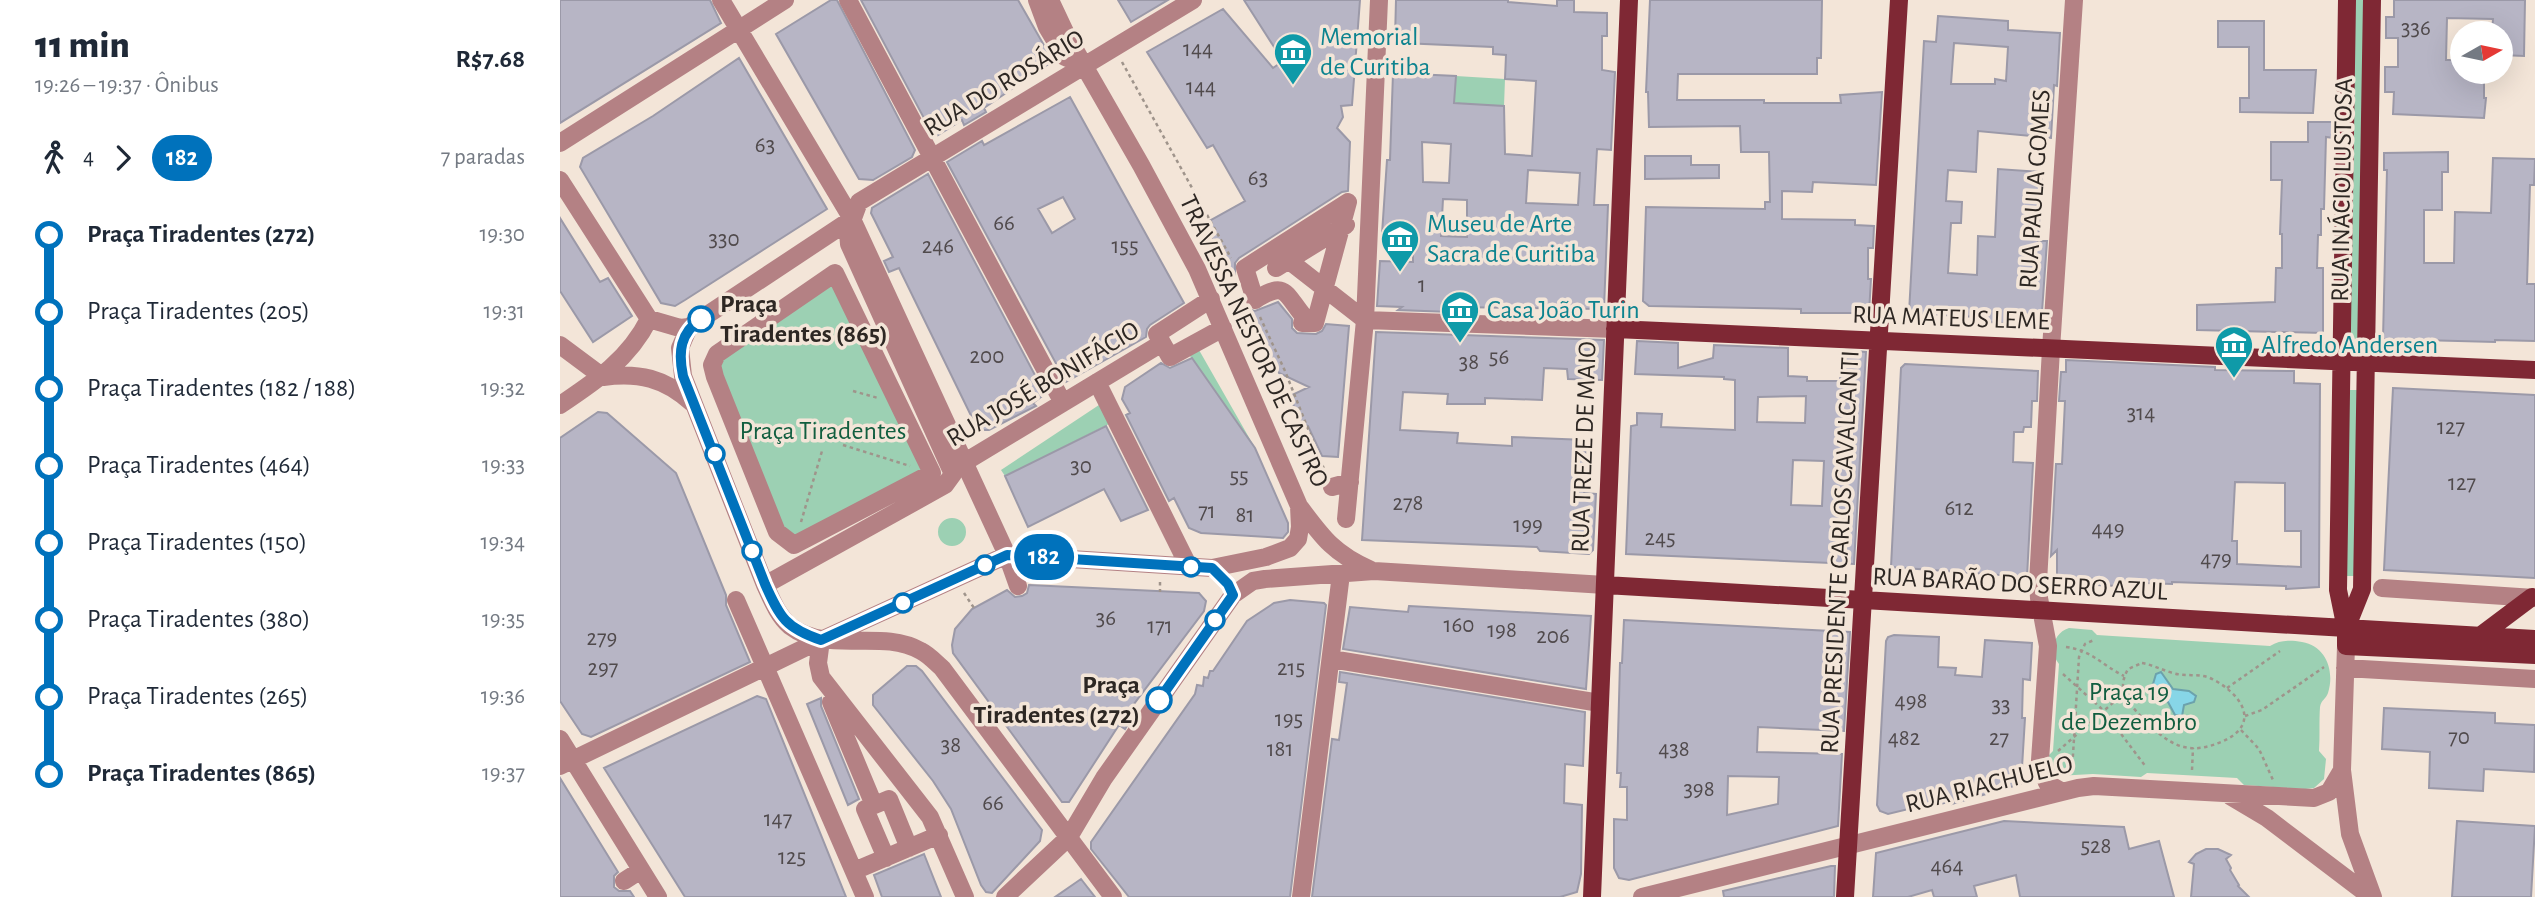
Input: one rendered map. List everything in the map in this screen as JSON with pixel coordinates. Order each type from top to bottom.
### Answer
[{"type":"main road","name":"RUA TREZE DE MAIO","points":[[1592,897],[1629,0]]},
{"type":"main road","name":"RUA PRESIDENTE CARLOS CAVALCANTI","points":[[1845,897],[1899,0]]},
{"type":"main road","name":"RUA INÁCIO LUSTOSA","points":[[2346,638],[2338,590],[2347,0]]},
{"type":"main road","name":"RUA INÁCIO LUSTOSA","points":[[2346,638],[2362,589],[2372,0]]},
{"type":"main road","points":[[2345,131],[2370,131]]},
{"type":"main road","name":"RUA MATEUS LEME","points":[[1615,329],[2535,370]]},
{"type":"main road","points":[[2340,469],[2364,469]]},
{"type":"main road","name":"RUA BARÃO DO SERRO AZUL","points":[[1605,585],[2041,612],[2346,638]]},
{"type":"main road","points":[[2480,636],[2533,598]]},
{"type":"main road","points":[[2346,638],[2480,636],[2535,639]]},
{"type":"main road","points":[[2346,638],[2535,655]]},
{"type":"street","points":[[722,0],[852,219],[958,466],[1007,555],[1018,586]]},
{"type":"street","points":[[560,143],[785,0]]},
{"type":"street","points":[[848,0],[1063,403]]},
{"type":"street","points":[[1037,0],[1047,27],[1065,57],[1084,65]]},
{"type":"street","name":"TRAVESSA NESTOR DE CASTRO","points":[[1050,0],[1212,299],[1299,506],[1322,537],[1343,557],[1374,571]]},
{"type":"street","name":"RUA DO ROSÁRIO","points":[[689,327],[852,219],[859,202],[1193,0]]},
{"type":"street","points":[[1346,519],[1365,320],[1379,0]]},
{"type":"street","name":"RUA PAULA GOMES","points":[[2061,791],[2047,783],[2040,760],[2048,646],[2038,582],[2074,0]]},
{"type":"street","points":[[560,180],[649,319],[680,328],[689,327],[680,348],[680,364],[779,614],[788,625],[821,640],[890,642],[919,649],[930,657],[942,668],[1113,897]]},
{"type":"street","points":[[1348,202],[1315,323],[1302,323],[1305,318],[1279,289],[1273,289],[1255,300],[1246,272],[1245,268],[1348,202]]},
{"type":"street","points":[[1365,320],[1282,264],[1370,210]]},
{"type":"street","points":[[835,273],[932,473],[794,545],[777,532],[715,377],[712,365],[717,355],[835,273]]},
{"type":"street","points":[[1212,299],[1157,334],[1170,357],[1223,328]]},
{"type":"street","points":[[560,405],[603,377],[630,349],[649,319]]},
{"type":"street","name":"RUA MATEUS LEME","points":[[1365,320],[1615,329]]},
{"type":"street","name":"RUA JOSÉ BONIFÁCIO","points":[[958,466],[1162,343]]},
{"type":"street","points":[[560,345],[603,377],[623,374],[663,382],[680,392],[695,406]]},
{"type":"street","points":[[1097,382],[1189,567]]},
{"type":"street","points":[[765,584],[946,485],[958,466]]},
{"type":"street","points":[[1332,487],[1350,482]]},
{"type":"street","points":[[566,763],[821,640],[1007,555],[1212,568],[1266,557],[1290,548],[1298,539],[1299,506]]},
{"type":"street","points":[[1005,897],[1069,837],[1104,778],[1233,595],[1228,584],[1212,568]]},
{"type":"street","name":"RUA BARÃO DO SERRO AZUL","points":[[1233,595],[1253,581],[1374,571],[1605,585]]},
{"type":"street","points":[[1301,897],[1341,574]]},
{"type":"street","points":[[2382,589],[2533,598]]},
{"type":"street","points":[[736,600],[865,897]]},
{"type":"street","name":"RUA INÁCIO LUSTOSA","points":[[2346,638],[2342,770],[2350,834],[2372,897]]},
{"type":"street","points":[[821,640],[818,663],[821,677],[874,805]]},
{"type":"street","points":[[1331,659],[1600,704]]},
{"type":"street","points":[[2345,668],[2535,679]]},
{"type":"street","points":[[821,677],[920,803],[965,897]]},
{"type":"street","points":[[1119,724],[1130,741]]},
{"type":"street","points":[[560,739],[566,763],[658,897]]},
{"type":"street","name":"RUA RIACHUELO","points":[[1642,897],[2061,791],[2094,786],[2314,798],[2329,792],[2342,770]]},
{"type":"street","points":[[2227,795],[2267,818],[2372,897]]},
{"type":"street","points":[[886,858],[865,808],[889,799],[909,848]]},
{"type":"street","points":[[855,871],[934,837]]},
{"type":"street","points":[[934,837],[952,897]]},
{"type":"street","points":[[624,881],[641,870]]},
{"type":"path","points":[[1114,48],[1240,275],[1246,272]]},
{"type":"path","points":[[1257,310],[1285,371],[1324,469]]},
{"type":"path","points":[[843,445],[932,473]]},
{"type":"path","points":[[794,545],[821,451]]},
{"type":"path","points":[[2072,771],[2081,649],[2094,639]]},
{"type":"path","points":[[2065,647],[2081,649],[2124,676]]},
{"type":"path","points":[[2227,688],[2280,651]]},
{"type":"path","points":[[2142,663],[2175,674],[2206,677],[2227,688],[2243,707],[2245,716],[2241,729],[2214,745],[2193,748],[2175,744],[2162,736],[2141,717],[2123,694],[2124,676],[2133,666],[2142,663]]},
{"type":"path","points":[[2245,716],[2262,710],[2324,667]]},
{"type":"path","points":[[2063,674],[2103,710],[2146,767]]},
{"type":"path","points":[[2057,751],[2123,694]]},
{"type":"path","points":[[2241,729],[2259,749],[2275,783]]},
{"type":"path","points":[[2192,771],[2193,748]]},
{"type":"green space","points":[[2348,0],[2372,0],[2365,356],[2342,355]]},
{"type":"green space","points":[[1456,76],[1505,79],[1504,106],[1427,101],[1454,96]]},
{"type":"green space","name":"Praça Tiradentes","points":[[835,273],[932,473],[794,545],[777,532],[745,452],[717,354]]},
{"type":"green space","points":[[1185,349],[1199,350],[1255,448]]},
{"type":"green space","points":[[2345,390],[2360,390],[2356,576],[2343,576]]},
{"type":"green space","points":[[1102,403],[1113,422],[1005,476],[1001,470]]},
{"type":"green space","points":[[952,518],[962,522],[966,532],[962,542],[952,546],[942,542],[938,532],[942,522]]},
{"type":"green space","name":"Praça 19 de Dezembro","points":[[2069,628],[2092,630],[2097,635],[2270,646],[2289,641],[2310,644],[2323,654],[2330,676],[2328,693],[2320,707],[2319,751],[2326,759],[2324,779],[2314,788],[2305,789],[2244,785],[2237,778],[2147,773],[2141,777],[2093,774],[2056,776],[2051,772],[2047,757],[2053,751],[2059,664],[2054,654],[2054,643],[2059,634]]},
{"type":"water","points":[[2161,672],[2173,689],[2189,691],[2196,696],[2194,702],[2184,705],[2182,716],[2175,715],[2168,702],[2150,695],[2148,689],[2156,674]]},
{"type":"building","points":[[560,0],[710,0],[721,23],[560,123]]},
{"type":"building","points":[[831,0],[837,0],[915,150],[912,157],[873,180],[859,179],[776,34]]},
{"type":"building","points":[[861,0],[1018,0],[1053,61],[984,108],[986,112],[964,125],[962,120],[938,135],[928,117],[926,122]]},
{"type":"building","points":[[1118,0],[1168,0],[1131,22]]},
{"type":"building","points":[[1244,0],[1360,0],[1352,105],[1341,106],[1343,117],[1337,128],[1350,142],[1348,191],[1342,192],[1239,258],[1235,263],[1235,275],[1232,277],[1204,224],[1245,201],[1213,145],[1207,148],[1147,52],[1223,9],[1273,68],[1283,61]]},
{"type":"building","points":[[1396,0],[1508,0],[1557,6],[1557,0],[1574,0],[1574,12],[1607,13],[1607,36],[1602,36],[1602,70],[1615,72],[1611,150],[1597,149],[1594,205],[1608,205],[1604,309],[1451,307],[1451,312],[1398,310],[1402,307],[1377,306],[1380,261],[1413,262],[1413,236],[1382,234],[1387,160],[1390,160],[1393,73],[1456,76],[1454,103],[1504,106],[1505,154],[1532,156],[1536,81],[1505,79],[1506,55],[1493,54],[1493,47],[1402,43],[1403,39],[1395,39]],"holes":[[[1422,142],[1451,144],[1449,183],[1423,182]],[[1528,170],[1580,173],[1578,205],[1526,203]],[[1443,199],[1467,200],[1467,237],[1441,236]]]},
{"type":"building","points":[[1650,0],[1822,0],[1821,58],[1817,58],[1817,74],[1678,74],[1677,100],[1841,103],[1840,95],[1882,92],[1876,185],[1813,182],[1812,192],[1782,191],[1782,219],[1855,220],[1855,225],[1874,226],[1873,248],[1868,248],[1868,279],[1871,279],[1869,313],[1801,313],[1801,309],[1649,306],[1643,301],[1646,207],[1765,209],[1765,202],[1770,202],[1769,152],[1741,152],[1740,126],[1649,127],[1646,92]]},
{"type":"building","points":[[2394,0],[2525,0],[2524,56],[2513,56],[2513,21],[2447,18],[2446,60],[2450,60],[2450,84],[2484,84],[2484,118],[2393,114],[2394,92],[2385,92],[2385,67],[2398,67],[2398,38],[2386,38],[2386,17],[2394,17]]},
{"type":"building","points":[[1938,16],[2008,21],[2008,30],[2060,33],[2051,138],[1978,131],[1976,172],[1948,170],[1946,201],[1962,202],[1961,223],[1951,223],[1948,273],[1977,275],[1978,236],[1995,237],[1998,169],[2042,172],[2038,241],[2047,241],[2041,326],[1977,321],[1977,317],[1909,313],[1924,41],[1936,42]],"holes":[[[1954,43],[2008,47],[2006,81],[1995,79],[1995,84],[1951,84]]]},
{"type":"building","points":[[2218,21],[2264,21],[2264,70],[2316,70],[2313,113],[2240,112],[2240,98],[2249,98],[2249,47],[2218,47]]},
{"type":"building","points":[[739,58],[827,209],[675,306],[661,303],[580,167],[583,158],[653,116]]},
{"type":"building","points":[[1070,97],[1184,303],[1150,325],[1146,337],[1066,382],[947,162],[982,141],[984,145]],"holes":[[[1063,197],[1075,219],[1052,233],[1038,209]]]},
{"type":"building","points":[[2308,122],[2334,122],[2334,138],[2326,137],[2324,209],[2321,209],[2321,235],[2318,235],[2317,268],[2323,268],[2323,333],[2197,330],[2197,305],[2275,302],[2276,268],[2282,268],[2282,180],[2271,180],[2271,142],[2308,142]]},
{"type":"building","points":[[2448,152],[2448,172],[2442,172],[2442,210],[2424,210],[2424,263],[2454,263],[2455,212],[2491,213],[2493,158],[2535,159],[2534,185],[2530,185],[2527,284],[2535,284],[2535,341],[2383,339],[2387,170],[2384,170],[2384,153]]},
{"type":"building","points":[[1645,156],[1691,156],[1691,165],[1719,165],[1719,178],[1645,179]]},
{"type":"building","points":[[928,174],[1045,394],[1033,403],[1036,406],[989,430],[978,430],[899,268],[889,272],[884,261],[893,257],[871,213],[872,208]]},
{"type":"building","points":[[560,218],[600,282],[608,278],[632,316],[593,342],[560,291]]},
{"type":"building","points":[[1278,302],[1292,319],[1292,328],[1297,333],[1316,334],[1322,331],[1326,324],[1349,326],[1338,457],[1322,456],[1308,426],[1300,422],[1290,396],[1309,387],[1279,373],[1248,309],[1255,311]]},
{"type":"building","points":[[1376,332],[1604,340],[1602,380],[1568,379],[1567,369],[1544,368],[1542,400],[1485,398],[1485,404],[1447,404],[1448,394],[1403,392],[1400,430],[1458,433],[1457,443],[1512,446],[1512,437],[1586,440],[1584,493],[1596,494],[1593,550],[1589,554],[1540,551],[1537,547],[1362,540]]},
{"type":"building","points":[[1637,341],[1678,343],[1678,368],[1713,358],[1714,345],[1788,348],[1788,376],[1807,377],[1807,381],[1840,381],[1842,350],[1866,352],[1854,564],[1626,554],[1631,426],[1637,425],[1637,413],[1662,414],[1661,427],[1735,430],[1735,380],[1724,377],[1635,374]],"holes":[[[1806,396],[1805,423],[1757,422],[1758,397]],[[1793,460],[1824,461],[1822,506],[1791,505]]]},
{"type":"building","points":[[1192,358],[1255,448],[1288,523],[1288,532],[1283,538],[1201,533],[1189,528],[1174,498],[1169,501],[1126,415],[1130,413],[1122,399],[1125,387],[1161,363],[1170,368]]},
{"type":"building","points":[[2066,360],[2215,367],[2215,370],[2294,371],[2294,383],[2320,384],[2319,587],[2286,589],[2286,586],[2172,582],[2117,582],[2117,586],[2097,585],[2097,579],[2057,577],[2057,550],[2051,556],[2056,464],[2062,464],[2065,401],[2059,401],[2061,372],[2066,372]],"holes":[[[2235,482],[2285,483],[2285,531],[2301,531],[2301,567],[2237,564],[2237,541],[2232,541]]]},
{"type":"building","points":[[1905,364],[2038,371],[2037,401],[2032,401],[2031,427],[2024,427],[2023,432],[2014,432],[2013,462],[2033,463],[2027,577],[1891,567],[1901,368]]},
{"type":"building","points":[[2393,388],[2535,395],[2535,578],[2384,570]]},
{"type":"building","points":[[598,412],[607,413],[676,473],[750,662],[591,737],[582,734],[560,701],[560,438]]},
{"type":"building","points":[[1106,426],[1148,510],[1121,521],[1104,489],[1028,527],[1005,476]]},
{"type":"building","points":[[1029,585],[1199,593],[1206,601],[1204,611],[1125,716],[1130,721],[1125,729],[1119,725],[1069,802],[1062,802],[953,653],[955,629],[972,609],[1007,590],[1015,597],[1022,596],[1027,593]]},
{"type":"building","points":[[1290,600],[1326,605],[1290,897],[1129,897],[1091,849],[1091,842],[1195,694],[1197,685],[1203,686],[1204,677],[1208,678],[1210,671],[1213,671],[1247,621],[1274,603]]},
{"type":"building","points":[[1409,606],[1591,616],[1586,689],[1343,649],[1350,607],[1408,612]]},
{"type":"building","points":[[1624,620],[1850,632],[1844,731],[1758,727],[1757,752],[1842,754],[1838,826],[1629,880],[1619,878],[1614,868],[1614,819],[1627,820],[1627,787],[1620,787],[1621,773],[1617,773]],"holes":[[[1728,776],[1779,777],[1778,804],[1727,815]]]},
{"type":"building","points":[[1894,635],[1939,637],[1938,667],[1956,668],[1955,675],[1982,677],[1985,640],[2032,643],[2030,680],[2023,679],[2022,718],[2025,718],[2021,784],[1952,804],[1952,801],[1929,807],[1929,804],[1888,814],[1880,811],[1877,805],[1886,641]]},
{"type":"building","points":[[907,666],[916,666],[922,671],[1042,830],[1040,841],[992,893],[986,892],[981,885],[951,809],[933,781],[873,705],[873,695]]},
{"type":"building","points":[[1340,672],[1585,712],[1583,766],[1565,764],[1564,803],[1582,805],[1581,874],[1577,892],[1560,897],[1312,897],[1332,739],[1339,740],[1347,683],[1339,682]]},
{"type":"building","points":[[757,696],[766,699],[846,897],[685,897],[604,768]]},
{"type":"building","points":[[821,698],[821,706],[859,799],[848,805],[807,704]]},
{"type":"building","points":[[2384,708],[2495,713],[2495,723],[2535,725],[2534,772],[2484,769],[2483,791],[2429,788],[2430,752],[2382,749]]},
{"type":"building","points":[[560,778],[618,872],[614,876],[614,887],[619,891],[630,891],[634,897],[560,897]]},
{"type":"building","points":[[2004,821],[2124,827],[2129,849],[2159,841],[2174,897],[2020,897],[2016,875],[1974,886],[1977,897],[1934,897],[1932,890],[1908,897],[1873,897],[1876,853]]},
{"type":"building","points":[[2457,821],[2535,826],[2531,897],[2452,897]]},
{"type":"building","points":[[2206,849],[2218,849],[2231,855],[2226,859],[2230,870],[2238,886],[2249,897],[2191,897],[2194,864],[2189,862],[2196,854]]},
{"type":"building","points":[[924,854],[941,897],[882,897],[874,875]]},
{"type":"building","points":[[1835,866],[1834,897],[1724,897],[1723,891]]},
{"type":"building","points":[[1081,879],[1095,897],[1055,897]]},
{"type":"bus line","name":"182","points":[[701,319],[689,327],[682,341],[680,364],[683,376],[771,599],[788,625],[821,640],[1007,555],[1212,568],[1222,576],[1233,595],[1159,700]]},
{"type":"place","name":"Memorial de Curitiba","points":[[1293,86]]},
{"type":"place","name":"Museu de Arte Sacra de Curitiba","points":[[1400,273]]},
{"type":"place","name":"Praça Tiradentes (865)","points":[[701,319]]},
{"type":"place","name":"Casa João Turin","points":[[1460,344]]},
{"type":"place","name":"Alfredo Andersen","points":[[2234,379]]},
{"type":"place","name":"Praça Tiradentes (272)","points":[[1159,700]]}]
